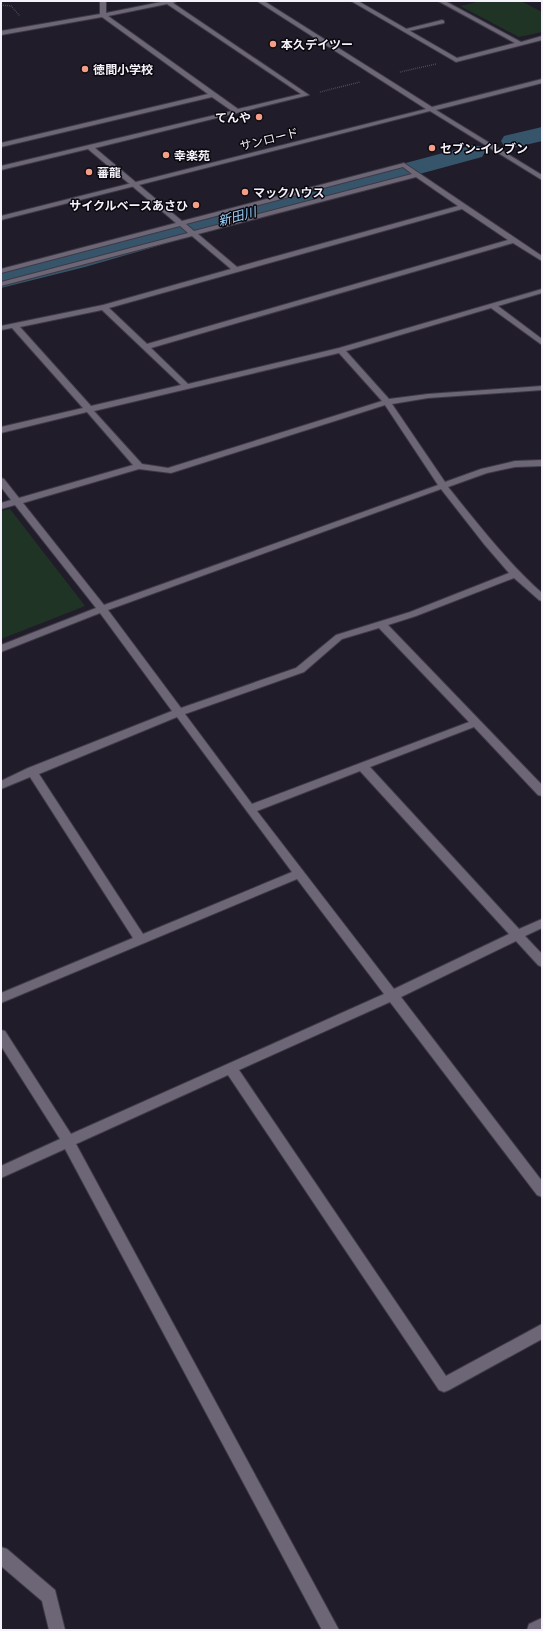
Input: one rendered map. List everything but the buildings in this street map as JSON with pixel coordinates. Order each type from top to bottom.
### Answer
[{"type":"street","points":[[103,1],[103,15]]},
{"type":"street","points":[[260,1],[542,178]]},
{"type":"street","points":[[354,1],[456,60],[542,38]]},
{"type":"street","points":[[441,1],[521,44]]},
{"type":"street","points":[[1,33],[171,2],[306,95],[1,168]]},
{"type":"street","points":[[103,15],[237,112]]},
{"type":"street","points":[[405,30],[442,22]]},
{"type":"street","name":"サンロード","points":[[1,218],[542,82]]},
{"type":"street","points":[[1,145],[212,95]]},
{"type":"street","points":[[90,147],[236,270]]},
{"type":"street","points":[[1,284],[404,165],[542,259]]},
{"type":"street","points":[[1,271],[416,173]]},
{"type":"street","points":[[1,328],[104,307],[464,206]]},
{"type":"street","points":[[146,346],[515,240]]},
{"type":"street","points":[[1,430],[341,350],[542,291]]},
{"type":"street","points":[[492,305],[542,343]]},
{"type":"street","points":[[104,307],[186,386]]},
{"type":"street","points":[[14,325],[139,466]]},
{"type":"street","points":[[341,350],[387,402],[443,486],[516,574],[542,598]]},
{"type":"street","points":[[1,506],[139,466],[168,471],[387,402],[428,396],[542,388]]},
{"type":"street","points":[[1,649],[102,609],[484,471],[515,464],[542,463]]},
{"type":"street","points":[[1,481],[102,609],[177,713],[542,1191]]},
{"type":"street","points":[[1,785],[32,771],[177,713],[300,670],[339,637],[414,614],[516,574]]},
{"type":"street","points":[[382,624],[542,792]]},
{"type":"street","points":[[250,809],[475,723]]},
{"type":"street","points":[[363,767],[518,934],[542,962]]},
{"type":"street","points":[[32,771],[140,939]]},
{"type":"street","points":[[1,998],[140,939],[300,874]]},
{"type":"street","points":[[1,1172],[393,995],[542,923]]},
{"type":"street","points":[[1,1034],[68,1141],[331,1630]]},
{"type":"street","points":[[231,1069],[444,1385],[542,1331]]},
{"type":"street","points":[[1,1554],[49,1596],[58,1630]]},
{"type":"street","points":[[534,1630],[542,1626]]},
{"type":"green space","points":[[481,1],[521,1],[542,12],[542,32],[519,37],[460,6]]},
{"type":"green space","points":[[10,509],[85,606],[1,639],[1,511]]},
{"type":"waterway","name":"新田川","points":[[513,141],[542,134]]},
{"type":"waterway","name":"新田川","points":[[1,280],[473,152]]},
{"type":"place","name":"本久デイツー","points":[[273,44]]},
{"type":"place","name":"徳間小学校","points":[[85,69]]},
{"type":"place","name":"てんや","points":[[259,117]]},
{"type":"place","name":"セブン-イレブン","points":[[432,148]]},
{"type":"place","name":"幸楽苑","points":[[166,155]]},
{"type":"place","name":"蕃龍","points":[[89,172]]},
{"type":"place","name":"マックハウス","points":[[245,192]]},
{"type":"place","name":"サイクルベースあさひ","points":[[196,205]]}]
